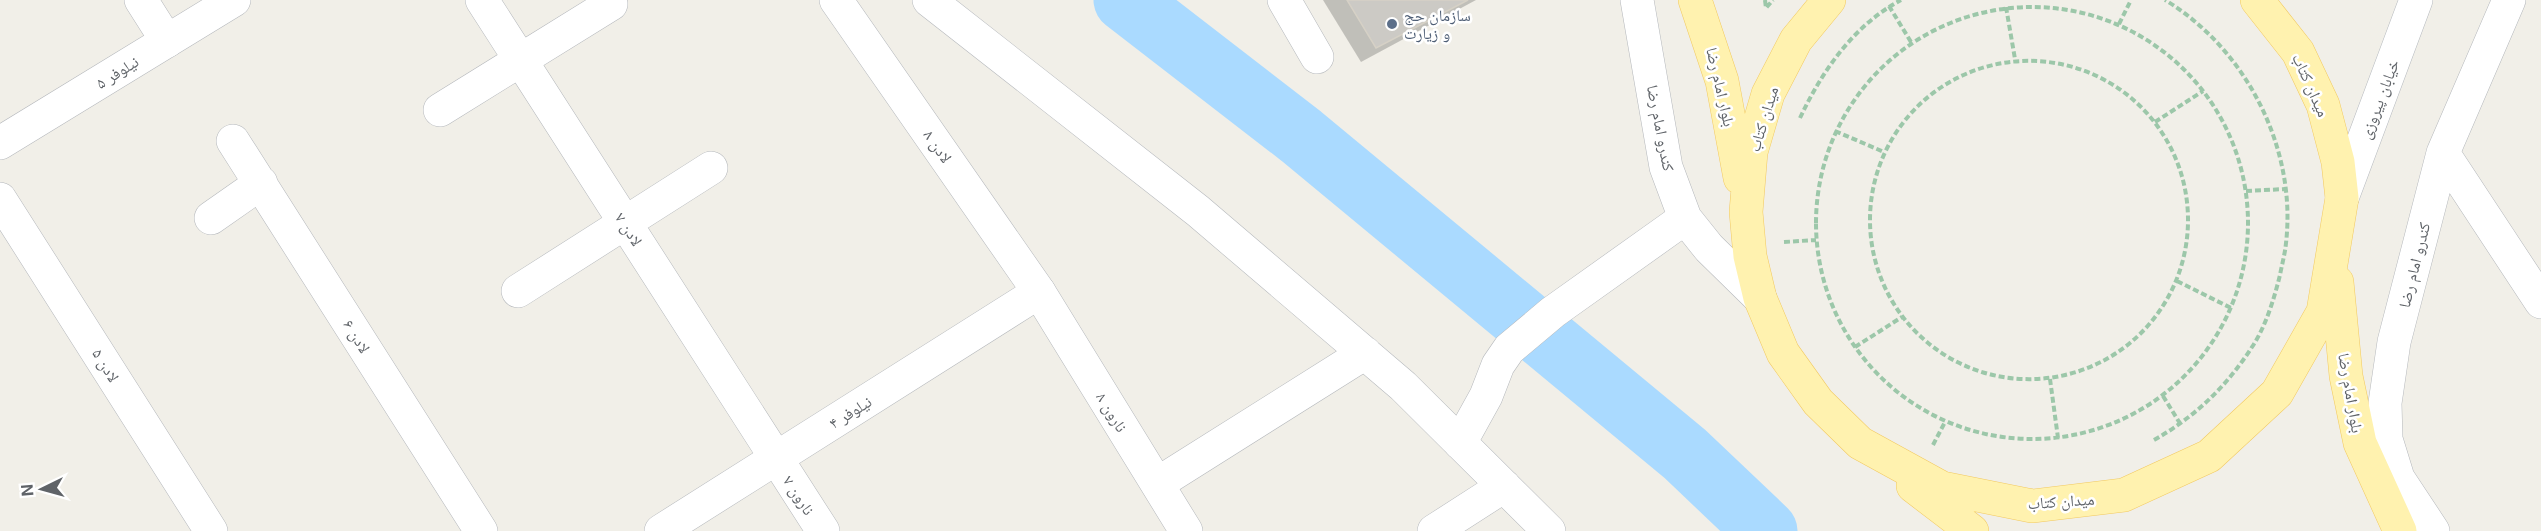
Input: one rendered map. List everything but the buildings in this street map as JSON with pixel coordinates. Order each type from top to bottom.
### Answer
[{"type":"main road","name":"بلوار امام رضا","points":[[1695,0],[1722,81],[1746,212]]},
{"type":"main road","name":"میدان کتاب","points":[[1829,0],[1796,40],[1768,94],[1751,152],[1746,212],[1750,256],[1760,298],[1783,353],[1818,402],[1860,443],[1942,488],[2032,506],[2124,495],[2209,456],[2277,393],[2322,312],[2342,198],[2338,162],[2323,105],[2298,52],[2257,0]]},
{"type":"main road","name":"بلوار امام رضا","points":[[2334,247],[2346,376],[2361,443],[2400,531]]},
{"type":"main road","points":[[1860,443],[1972,531]]},
{"type":"street","points":[[141,0],[167,41]]},
{"type":"street","name":"نیلوفر ۵","points":[[0,144],[234,0]]},
{"type":"street","name":"لادن ۷","points":[[482,0],[776,459]]},
{"type":"street","name":"لادن ۸","points":[[836,0],[1039,292]]},
{"type":"street","points":[[929,0],[1198,211],[1403,386],[1549,531]]},
{"type":"street","points":[[1284,0],[1317,57]]},
{"type":"street","name":"کندرو امام رضا","points":[[1637,0],[1666,167],[1685,218],[1709,248],[1760,298]]},
{"type":"street","name":"خیابان پیروزی","points":[[2342,198],[2416,0]]},
{"type":"street","name":"کندرو امام رضا","points":[[2433,531],[2398,478],[2386,439],[2385,403],[2394,342],[2443,153],[2500,16],[2509,0]]},
{"type":"street","points":[[440,110],[611,4]]},
{"type":"street","name":"لادن ۶","points":[[233,141],[481,531]]},
{"type":"street","points":[[2443,153],[2541,302]]},
{"type":"street","points":[[518,291],[711,168]]},
{"type":"street","points":[[211,218],[261,183]]},
{"type":"street","name":"لادن ۵","points":[[0,199],[211,531]]},
{"type":"street","points":[[1460,442],[1486,396],[1498,365],[1509,349],[1553,312],[1685,218]]},
{"type":"street","name":"نیلوفر ۴","points":[[661,531],[1039,292]]},
{"type":"street","name":"نارون ۸","points":[[1039,292],[1186,531]]},
{"type":"street","points":[[1157,484],[1365,354]]},
{"type":"street","name":"نارون ۷","points":[[776,459],[823,531]]},
{"type":"street","points":[[1434,531],[1504,486]]},
{"type":"path","points":[[1765,0],[1766,8],[1773,0]]},
{"type":"path","points":[[1797,125],[1815,86],[1848,42],[1889,6],[1901,0]]},
{"type":"path","points":[[2119,24],[2131,0]]},
{"type":"path","points":[[2145,446],[2181,425],[2221,389],[2253,345],[2275,296],[2286,243],[2286,189],[2275,137],[2253,90],[2223,47],[2184,12],[2165,0]]},
{"type":"path","points":[[1889,6],[1911,42]]},
{"type":"path","points":[[2006,7],[2016,59]]},
{"type":"path","points":[[2006,7],[2064,8],[2119,24],[2165,52],[2204,91],[2223,122],[2237,155],[2246,191],[2248,231],[2243,270],[2231,308],[2214,341],[2190,370],[2163,396],[2131,416],[2105,427],[2058,438],[2020,440],[1982,434],[1945,422],[1910,403],[1881,378],[1855,348],[1835,314],[1823,278],[1816,240],[1818,194],[1823,166],[1835,131],[1855,97],[1874,75],[1911,42],[1957,19],[2006,7]]},
{"type":"path","points":[[2016,59],[2056,61],[2093,73],[2128,93],[2156,122],[2176,158],[2187,198],[2188,240],[2177,281],[2156,317],[2127,347],[2090,368],[2050,379],[2008,379],[1968,368],[1932,347],[1902,317],[1881,280],[1870,238],[1871,194],[1884,152],[1906,117],[1937,88],[1974,69],[2016,59]]},
{"type":"path","points":[[2156,122],[2204,91]]},
{"type":"path","points":[[1835,131],[1884,152]]},
{"type":"path","points":[[2246,191],[2286,189]]},
{"type":"path","points":[[1780,232],[1780,243],[1816,240]]},
{"type":"path","points":[[2177,281],[2231,308]]},
{"type":"path","points":[[1855,348],[1902,317]]},
{"type":"path","points":[[2050,379],[2058,438]]},
{"type":"path","points":[[2163,396],[2181,425]]},
{"type":"path","points":[[1930,450],[1945,422]]},
{"type":"waterway","points":[[1125,0],[1301,136],[1685,454],[1766,531]]},
{"type":"place","name":"سازمان حج و زیارت","points":[[1392,24]]}]
